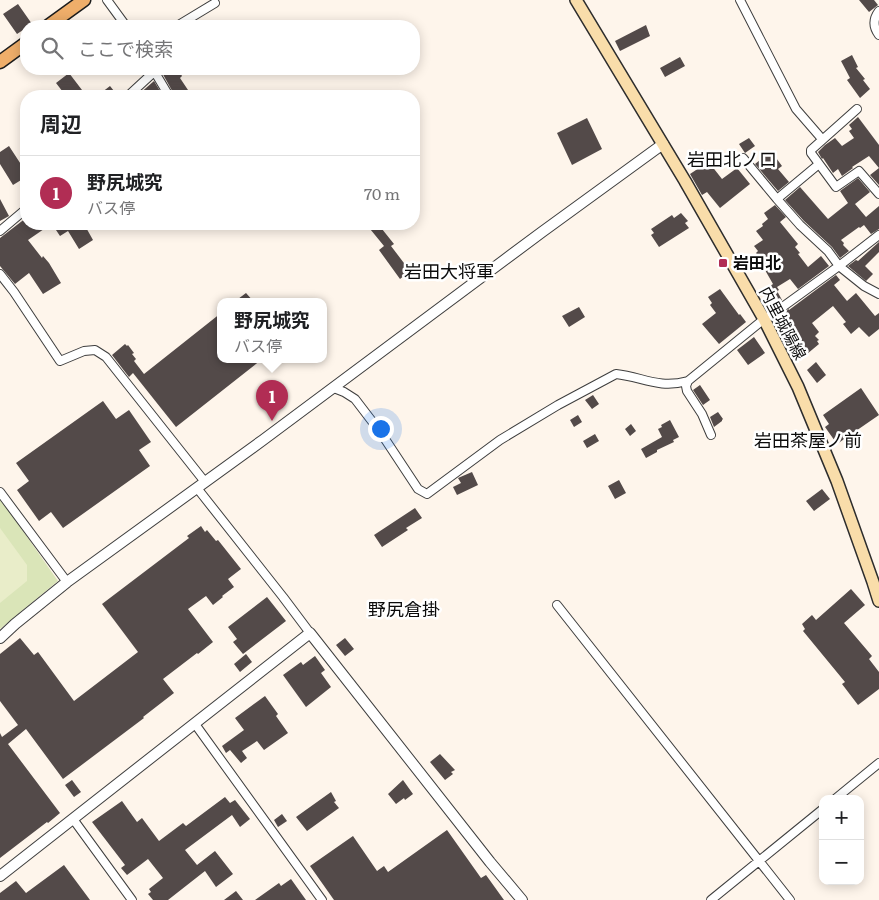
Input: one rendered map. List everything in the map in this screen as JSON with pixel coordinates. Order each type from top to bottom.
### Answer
[{"type":"main road","points":[[56,20],[84,0]]},
{"type":"main road","name":"内里城陽線","points":[[576,0],[663,144],[764,318],[798,388],[837,481],[879,601]]},
{"type":"main road","points":[[0,62],[20,47]]},
{"type":"street","points":[[107,0],[122,20]]},
{"type":"street","points":[[740,0],[796,109],[822,139]]},
{"type":"street","points":[[187,20],[215,3]]},
{"type":"street","points":[[879,10],[874,22],[879,35]]},
{"type":"street","points":[[134,90],[149,75]]},
{"type":"street","points":[[157,75],[166,90]]},
{"type":"street","points":[[857,109],[822,139],[811,150],[811,153],[836,187],[858,171],[879,194]]},
{"type":"street","points":[[0,638],[66,582],[334,388],[663,144]]},
{"type":"street","points":[[743,158],[800,225],[828,252],[839,266],[864,286],[879,294]]},
{"type":"street","points":[[777,199],[819,164]]},
{"type":"street","points":[[0,231],[20,214]]},
{"type":"street","points":[[334,388],[355,399],[381,433],[418,490],[427,494],[500,440],[616,374],[650,383],[680,384],[688,381],[764,318],[777,311],[839,266],[879,234]]},
{"type":"street","points":[[0,274],[60,360],[84,351],[95,350],[106,357],[310,633],[522,900]]},
{"type":"street","points":[[688,381],[687,391],[702,414],[711,435]]},
{"type":"street","points":[[0,492],[66,582]]},
{"type":"street","points":[[556,605],[790,900]]},
{"type":"street","points":[[0,876],[310,633]]},
{"type":"street","points":[[195,724],[322,900]]},
{"type":"street","points":[[840,795],[879,763]]},
{"type":"street","points":[[711,900],[819,812]]},
{"type":"street","points":[[73,819],[132,900]]},
{"type":"green space","points":[[0,498],[58,581],[0,629]]},
{"type":"green space","points":[[0,528],[27,565],[27,581],[0,603]]},
{"type":"building","points":[[859,0],[874,0],[878,5],[869,12]]},
{"type":"building","points":[[18,4],[29,20],[20,20],[20,32],[17,34],[3,14]]},
{"type":"building","points":[[646,25],[650,36],[620,51],[615,41]]},
{"type":"building","points":[[852,55],[858,67],[856,68],[870,89],[860,98],[847,80],[850,78],[841,61]]},
{"type":"building","points":[[680,57],[685,66],[665,77],[660,68]]},
{"type":"building","points":[[66,75],[71,75],[82,90],[61,90],[56,83]]},
{"type":"building","points":[[163,75],[181,75],[180,78],[188,90],[172,90]]},
{"type":"building","points":[[154,81],[159,90],[144,90]]},
{"type":"building","points":[[110,86],[113,90],[105,90]]},
{"type":"building","points":[[858,117],[879,145],[879,168],[869,156],[842,176],[838,169],[833,173],[818,152],[835,138],[842,146],[854,138],[849,131],[852,129],[849,125]]},
{"type":"building","points":[[587,118],[602,149],[572,165],[557,133]]},
{"type":"building","points":[[749,138],[755,146],[745,153],[739,144]]},
{"type":"building","points":[[9,146],[20,163],[20,181],[13,185],[0,164],[0,152]]},
{"type":"building","points":[[771,151],[782,166],[778,169],[789,182],[778,191],[755,164]]},
{"type":"building","points":[[705,164],[707,168],[711,165],[722,179],[737,168],[750,184],[720,208],[707,192],[702,195],[690,174]]},
{"type":"building","points":[[879,168],[879,185],[870,175]]},
{"type":"building","points":[[858,178],[870,192],[855,204],[866,217],[879,206],[879,229],[871,234],[864,225],[841,240],[849,251],[840,258],[832,247],[785,200],[800,187],[828,219],[848,203],[840,191]]},
{"type":"building","points":[[0,199],[9,216],[0,221]]},
{"type":"building","points":[[775,205],[786,217],[780,222],[798,244],[795,247],[800,253],[798,254],[808,267],[821,256],[829,266],[798,289],[790,279],[777,287],[782,300],[772,307],[762,292],[773,284],[765,270],[768,269],[756,253],[758,251],[754,246],[763,240],[756,231],[768,219],[764,213]]},
{"type":"building","points":[[681,213],[688,221],[685,223],[689,228],[659,247],[651,235],[654,233],[651,229],[672,215],[674,218]]},
{"type":"building","points":[[20,223],[20,230],[43,230],[28,240],[42,258],[43,256],[49,263],[61,283],[43,294],[29,273],[15,284],[0,266],[0,238]]},
{"type":"building","points":[[56,230],[87,230],[93,240],[79,249],[68,231],[60,236]]},
{"type":"building","points":[[371,230],[383,230],[394,244],[391,246],[410,271],[400,279],[379,250],[384,246]]},
{"type":"building","points":[[879,242],[879,252],[865,266],[873,274],[866,281],[848,266],[856,260],[858,261]]},
{"type":"building","points":[[836,275],[840,280],[834,285],[847,301],[856,293],[875,316],[879,313],[879,329],[869,337],[859,327],[851,334],[843,324],[846,322],[833,306],[812,323],[819,332],[815,336],[819,340],[817,341],[819,344],[807,354],[790,334],[787,336],[776,320]]},
{"type":"building","points":[[720,289],[746,322],[719,344],[702,324],[716,313],[710,305],[712,303],[708,297]]},
{"type":"building","points":[[246,293],[250,298],[239,298]]},
{"type":"building","points":[[579,307],[585,317],[569,327],[562,316]]},
{"type":"building","points":[[217,316],[217,363],[257,363],[176,427],[133,373],[129,377],[112,355],[125,344],[128,345],[134,353],[132,354],[136,359],[134,361],[144,374]]},
{"type":"building","points":[[754,337],[765,353],[748,365],[737,350]]},
{"type":"building","points":[[816,362],[826,375],[817,383],[807,370]]},
{"type":"building","points":[[700,385],[710,400],[703,405],[693,390]]},
{"type":"building","points":[[861,388],[879,415],[837,444],[825,427],[829,424],[823,415]]},
{"type":"building","points":[[593,395],[599,404],[592,409],[585,400]]},
{"type":"building","points":[[103,401],[116,419],[129,410],[151,442],[139,450],[150,466],[63,528],[51,512],[39,521],[17,490],[29,481],[16,463]]},
{"type":"building","points":[[718,412],[723,419],[714,427],[710,417]]},
{"type":"building","points":[[578,415],[582,422],[574,427],[570,420]]},
{"type":"building","points":[[670,420],[679,437],[673,440],[674,442],[646,458],[641,449],[662,437],[658,429]]},
{"type":"building","points":[[631,424],[636,431],[630,436],[625,429]]},
{"type":"building","points":[[595,434],[599,441],[587,448],[583,441]]},
{"type":"building","points":[[472,472],[478,485],[457,495],[453,487],[461,483],[458,478]]},
{"type":"building","points":[[619,480],[626,493],[615,499],[608,486]]},
{"type":"building","points":[[822,489],[830,499],[814,511],[806,501]]},
{"type":"building","points":[[415,508],[422,518],[382,547],[374,535]]},
{"type":"building","points":[[201,526],[205,532],[207,530],[216,541],[218,540],[241,569],[228,579],[234,587],[213,605],[206,596],[188,609],[213,642],[163,679],[174,693],[63,779],[26,729],[8,744],[60,813],[0,858],[0,733],[2,737],[18,725],[0,701],[0,654],[20,638],[34,655],[38,652],[74,701],[138,652],[102,604],[189,538],[187,536]]},
{"type":"building","points":[[851,589],[865,605],[844,623],[872,656],[869,659],[879,672],[879,689],[858,705],[842,684],[845,682],[803,631],[805,629],[802,624],[812,615],[816,620]]},
{"type":"building","points":[[267,597],[286,621],[243,654],[233,642],[237,639],[228,627]]},
{"type":"building","points":[[345,638],[354,649],[345,656],[336,645]]},
{"type":"building","points":[[246,654],[252,662],[240,672],[234,664]]},
{"type":"building","points":[[315,656],[325,670],[321,673],[331,687],[306,707],[283,675],[301,662],[303,665]]},
{"type":"building","points":[[265,696],[278,714],[276,716],[288,733],[264,750],[257,741],[242,751],[247,758],[241,763],[230,750],[226,753],[222,746],[244,730],[235,718]]},
{"type":"building","points":[[440,754],[455,770],[445,780],[430,762]]},
{"type":"building","points":[[72,780],[81,792],[74,797],[65,785]]},
{"type":"building","points":[[403,780],[413,794],[396,804],[388,794]]},
{"type":"building","points":[[331,792],[336,801],[334,802],[339,808],[307,831],[296,817]]},
{"type":"building","points":[[225,797],[230,803],[235,800],[250,819],[240,827],[232,815],[185,850],[197,865],[215,851],[233,874],[216,887],[205,871],[168,900],[153,900],[148,894],[151,892],[149,889],[163,878],[148,859],[127,875],[121,868],[125,865],[92,822],[122,801],[137,822],[142,818],[159,841],[183,823],[186,826]]},
{"type":"building","points":[[282,814],[287,821],[278,827],[274,820]]},
{"type":"building","points":[[447,830],[481,878],[486,875],[504,900],[334,900],[310,866],[353,836],[377,871],[384,866],[388,872]]},
{"type":"building","points":[[64,865],[90,900],[0,900],[0,893],[16,881],[26,893]]},
{"type":"building","points":[[291,879],[306,900],[255,900],[279,883],[281,886]]},
{"type":"building","points":[[236,891],[243,900],[224,900]]},
{"type":"place","name":"岩田北","points":[[723,263]]},
{"type":"place","name":"野尻城究","points":[[272,421]]},
{"type":"district","name":"岩田北ノ口","points":[[732,160]]},
{"type":"district","name":"岩田大将軍","points":[[449,272]]},
{"type":"district","name":"岩田茶屋ノ前","points":[[808,441]]},
{"type":"district","name":"野尻倉掛","points":[[404,610]]}]
